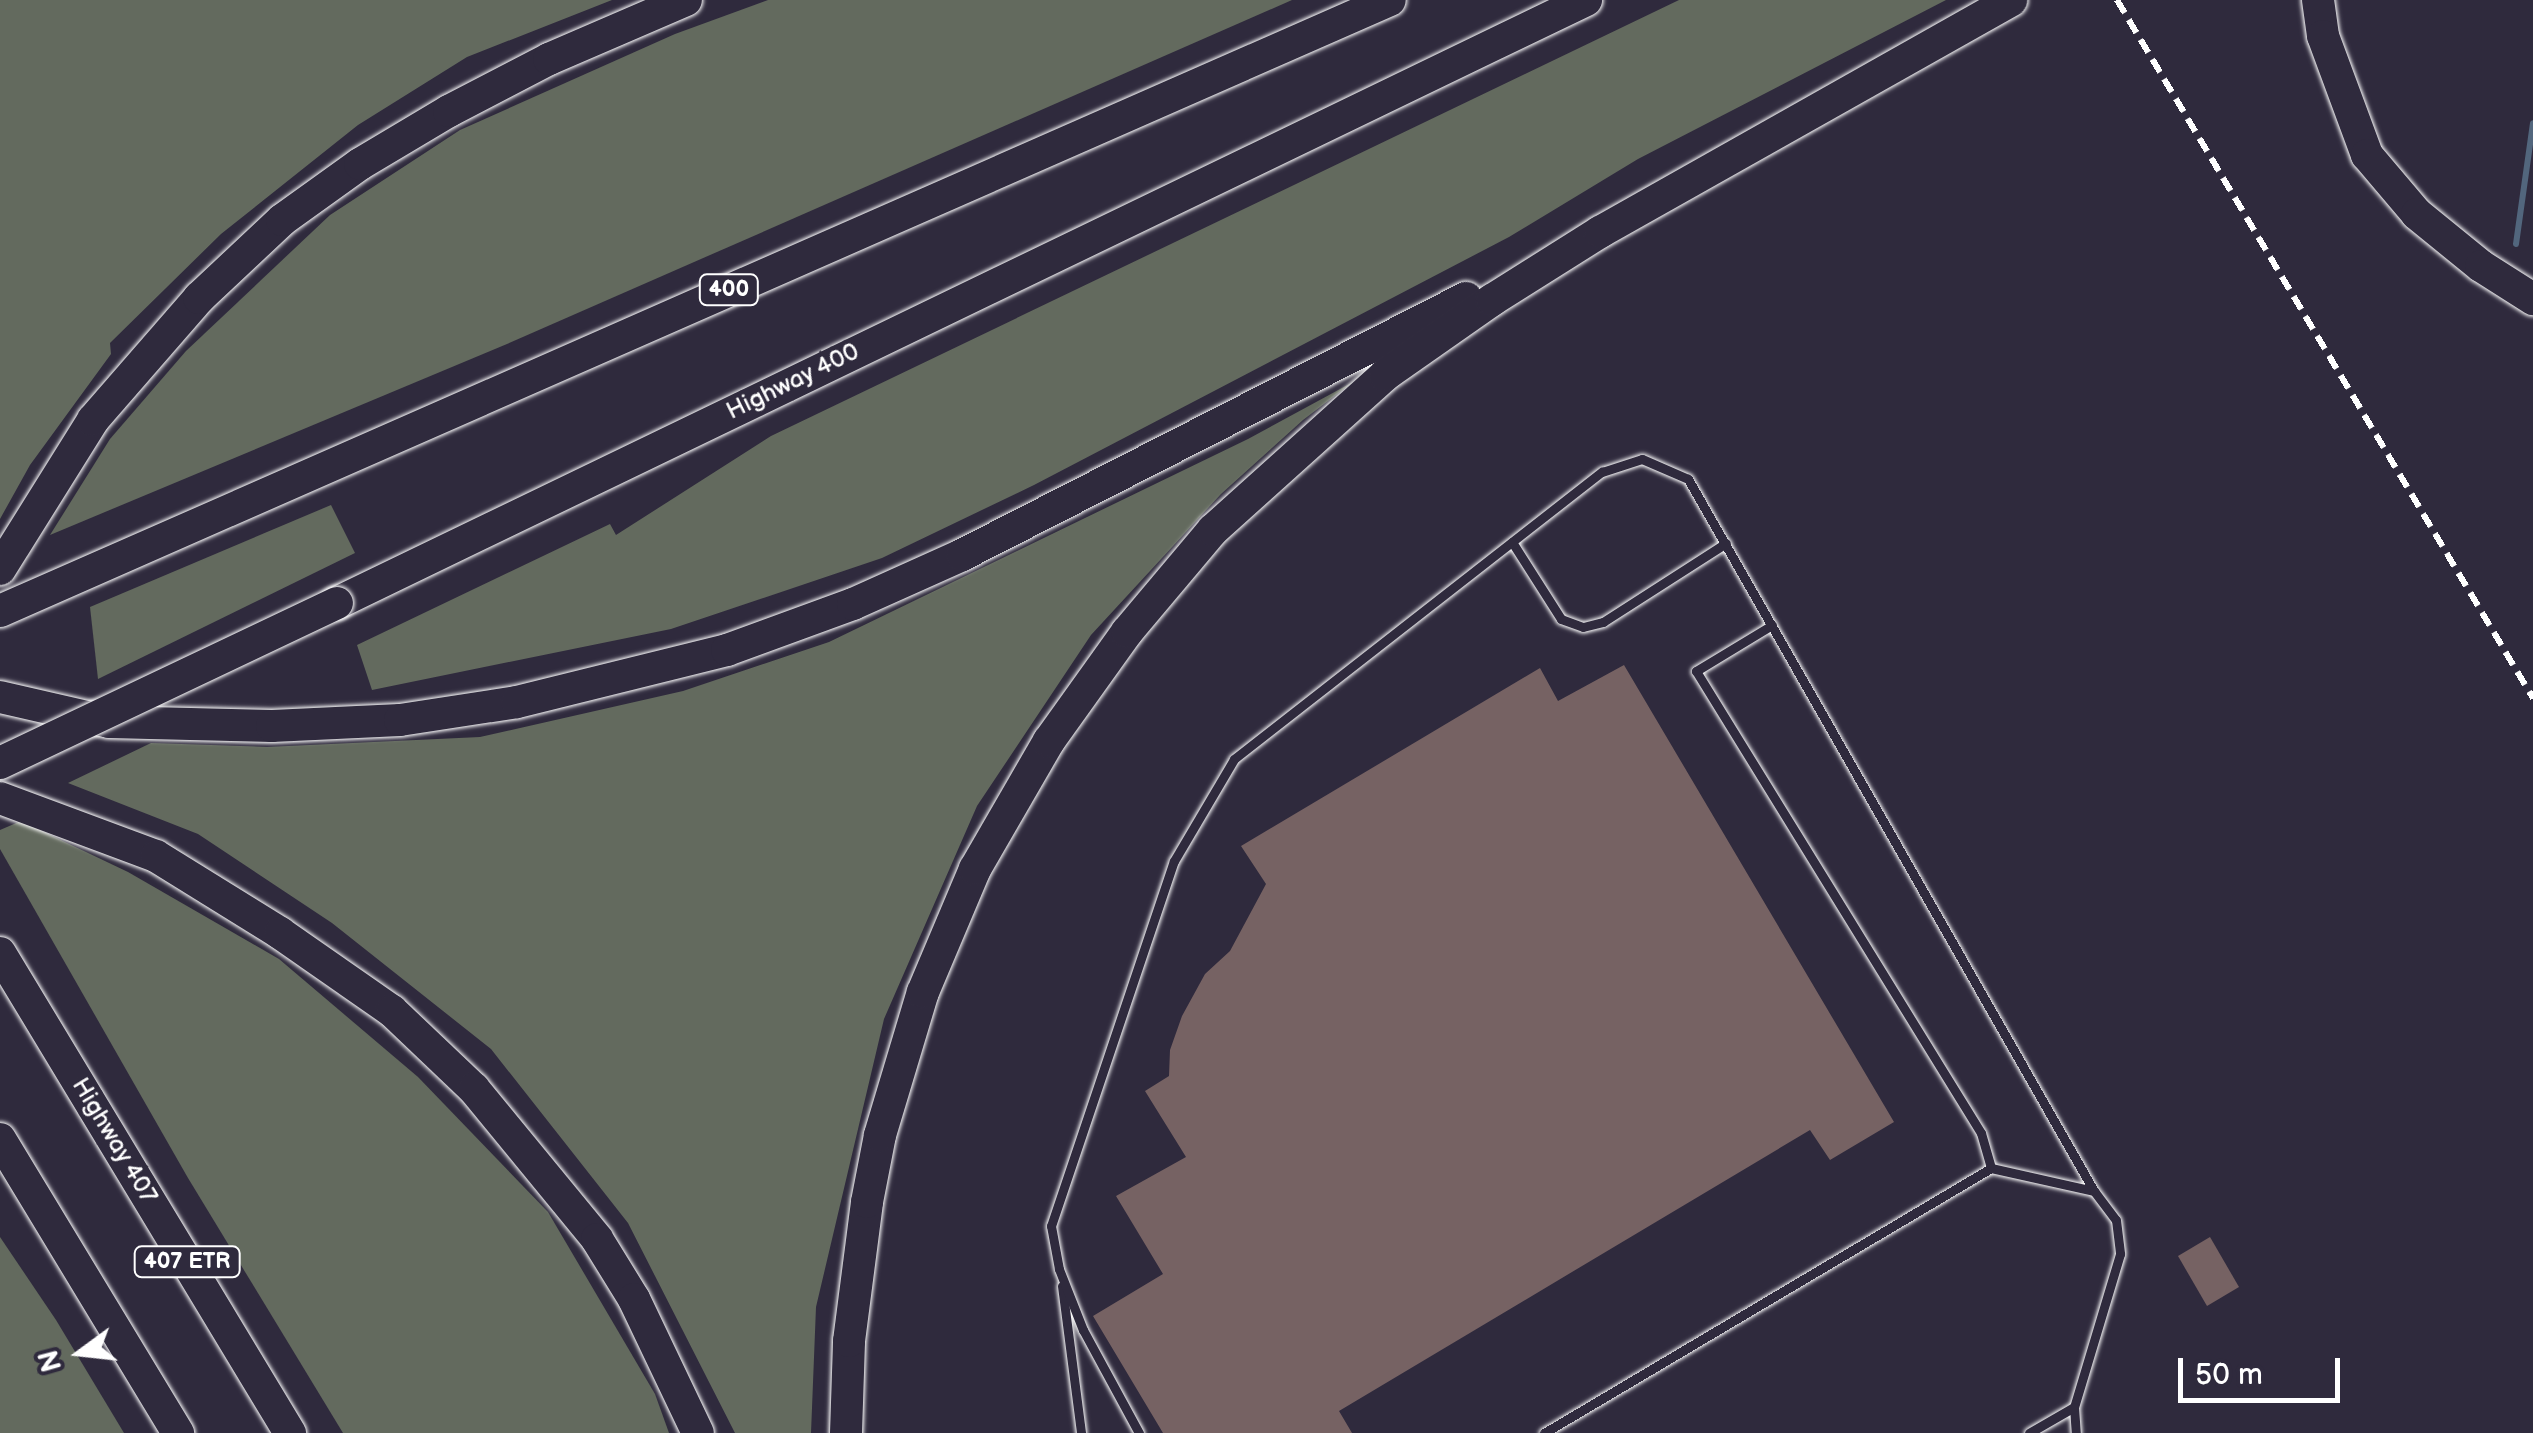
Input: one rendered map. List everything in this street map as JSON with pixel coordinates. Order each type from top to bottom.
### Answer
[{"type":"highway","points":[[0,569],[66,458],[124,381],[199,298],[282,220],[360,164],[549,59],[686,0]]},
{"type":"highway","name":"400","points":[[0,611],[1390,0]]},
{"type":"highway","name":"Highway 400","points":[[0,763],[1586,0]]},
{"type":"highway","points":[[2318,0],[2323,36],[2367,155],[2416,214],[2481,266],[2533,299]]},
{"type":"highway","points":[[0,697],[109,722],[272,726],[400,720],[518,702],[727,650],[854,604],[962,554],[1600,232],[2004,4]]},
{"type":"highway","points":[[846,1433],[856,1273],[880,1135],[924,992],[976,868],[1049,741],[1127,632],[1213,530],[1298,449],[1385,374],[1600,232]]},
{"type":"highway","points":[[0,798],[156,856],[280,933],[392,1011],[474,1089],[596,1240],[634,1299],[698,1433]]},
{"type":"highway","name":"Highway 407","points":[[0,953],[290,1433]]},
{"type":"highway","points":[[0,1138],[178,1433]]},
{"type":"lane","points":[[1082,1433],[1051,1226],[1174,861],[1234,759],[1602,472],[1642,459],[1688,479],[2094,1191],[2116,1220],[2120,1254],[2074,1406],[2076,1433]]},
{"type":"lane","points":[[1512,542],[1561,619],[1583,628],[1603,622],[1726,544]]},
{"type":"lane","points":[[1772,624],[1696,671],[1981,1133],[1991,1168]]},
{"type":"lane","points":[[1544,1433],[1991,1168],[2094,1191]]},
{"type":"lane","points":[[1059,1268],[1083,1330],[1140,1433]]},
{"type":"lane","points":[[2029,1433],[2074,1406]]},
{"type":"shaded area","points":[[0,0],[612,0],[467,57],[358,125],[221,234],[110,343],[111,354],[30,465],[0,519]]},
{"type":"shaded area","points":[[768,0],[1292,0],[507,344],[50,535],[110,439],[186,351],[330,215],[460,130],[675,34]]},
{"type":"shaded area","points":[[1679,0],[1946,0],[1638,159],[1509,237],[1034,485],[882,558],[671,629],[372,690],[357,645],[610,524],[616,535],[771,436]]},
{"type":"shaded area","points":[[1353,382],[1303,420],[1221,494],[1091,635],[977,806],[884,1019],[816,1307],[811,1433],[735,1433],[628,1223],[491,1049],[332,923],[198,834],[68,783],[151,743],[267,747],[480,737],[683,691],[829,642],[1248,439]]},
{"type":"shaded area","points":[[331,505],[355,553],[98,679],[90,607]]},
{"type":"shaded area","points":[[21,821],[128,872],[279,959],[418,1077],[548,1212],[655,1394],[669,1433],[343,1433],[188,1178],[0,849],[0,830]]},
{"type":"shaded area","points":[[0,1237],[56,1320],[124,1433],[0,1433]]},
{"type":"building","points":[[1624,665],[1894,1122],[1830,1160],[1810,1130],[1339,1411],[1352,1433],[1163,1433],[1093,1316],[1163,1274],[1116,1196],[1186,1157],[1145,1091],[1169,1076],[1170,1050],[1182,1016],[1205,974],[1230,951],[1266,884],[1241,846],[1540,668],[1558,701]]},
{"type":"building","points":[[2210,1237],[2239,1287],[2207,1306],[2178,1256]]},
{"type":"waterway","points":[[2516,244],[2533,123]]},
{"type":"railway","points":[[2117,0],[2533,698]]}]
